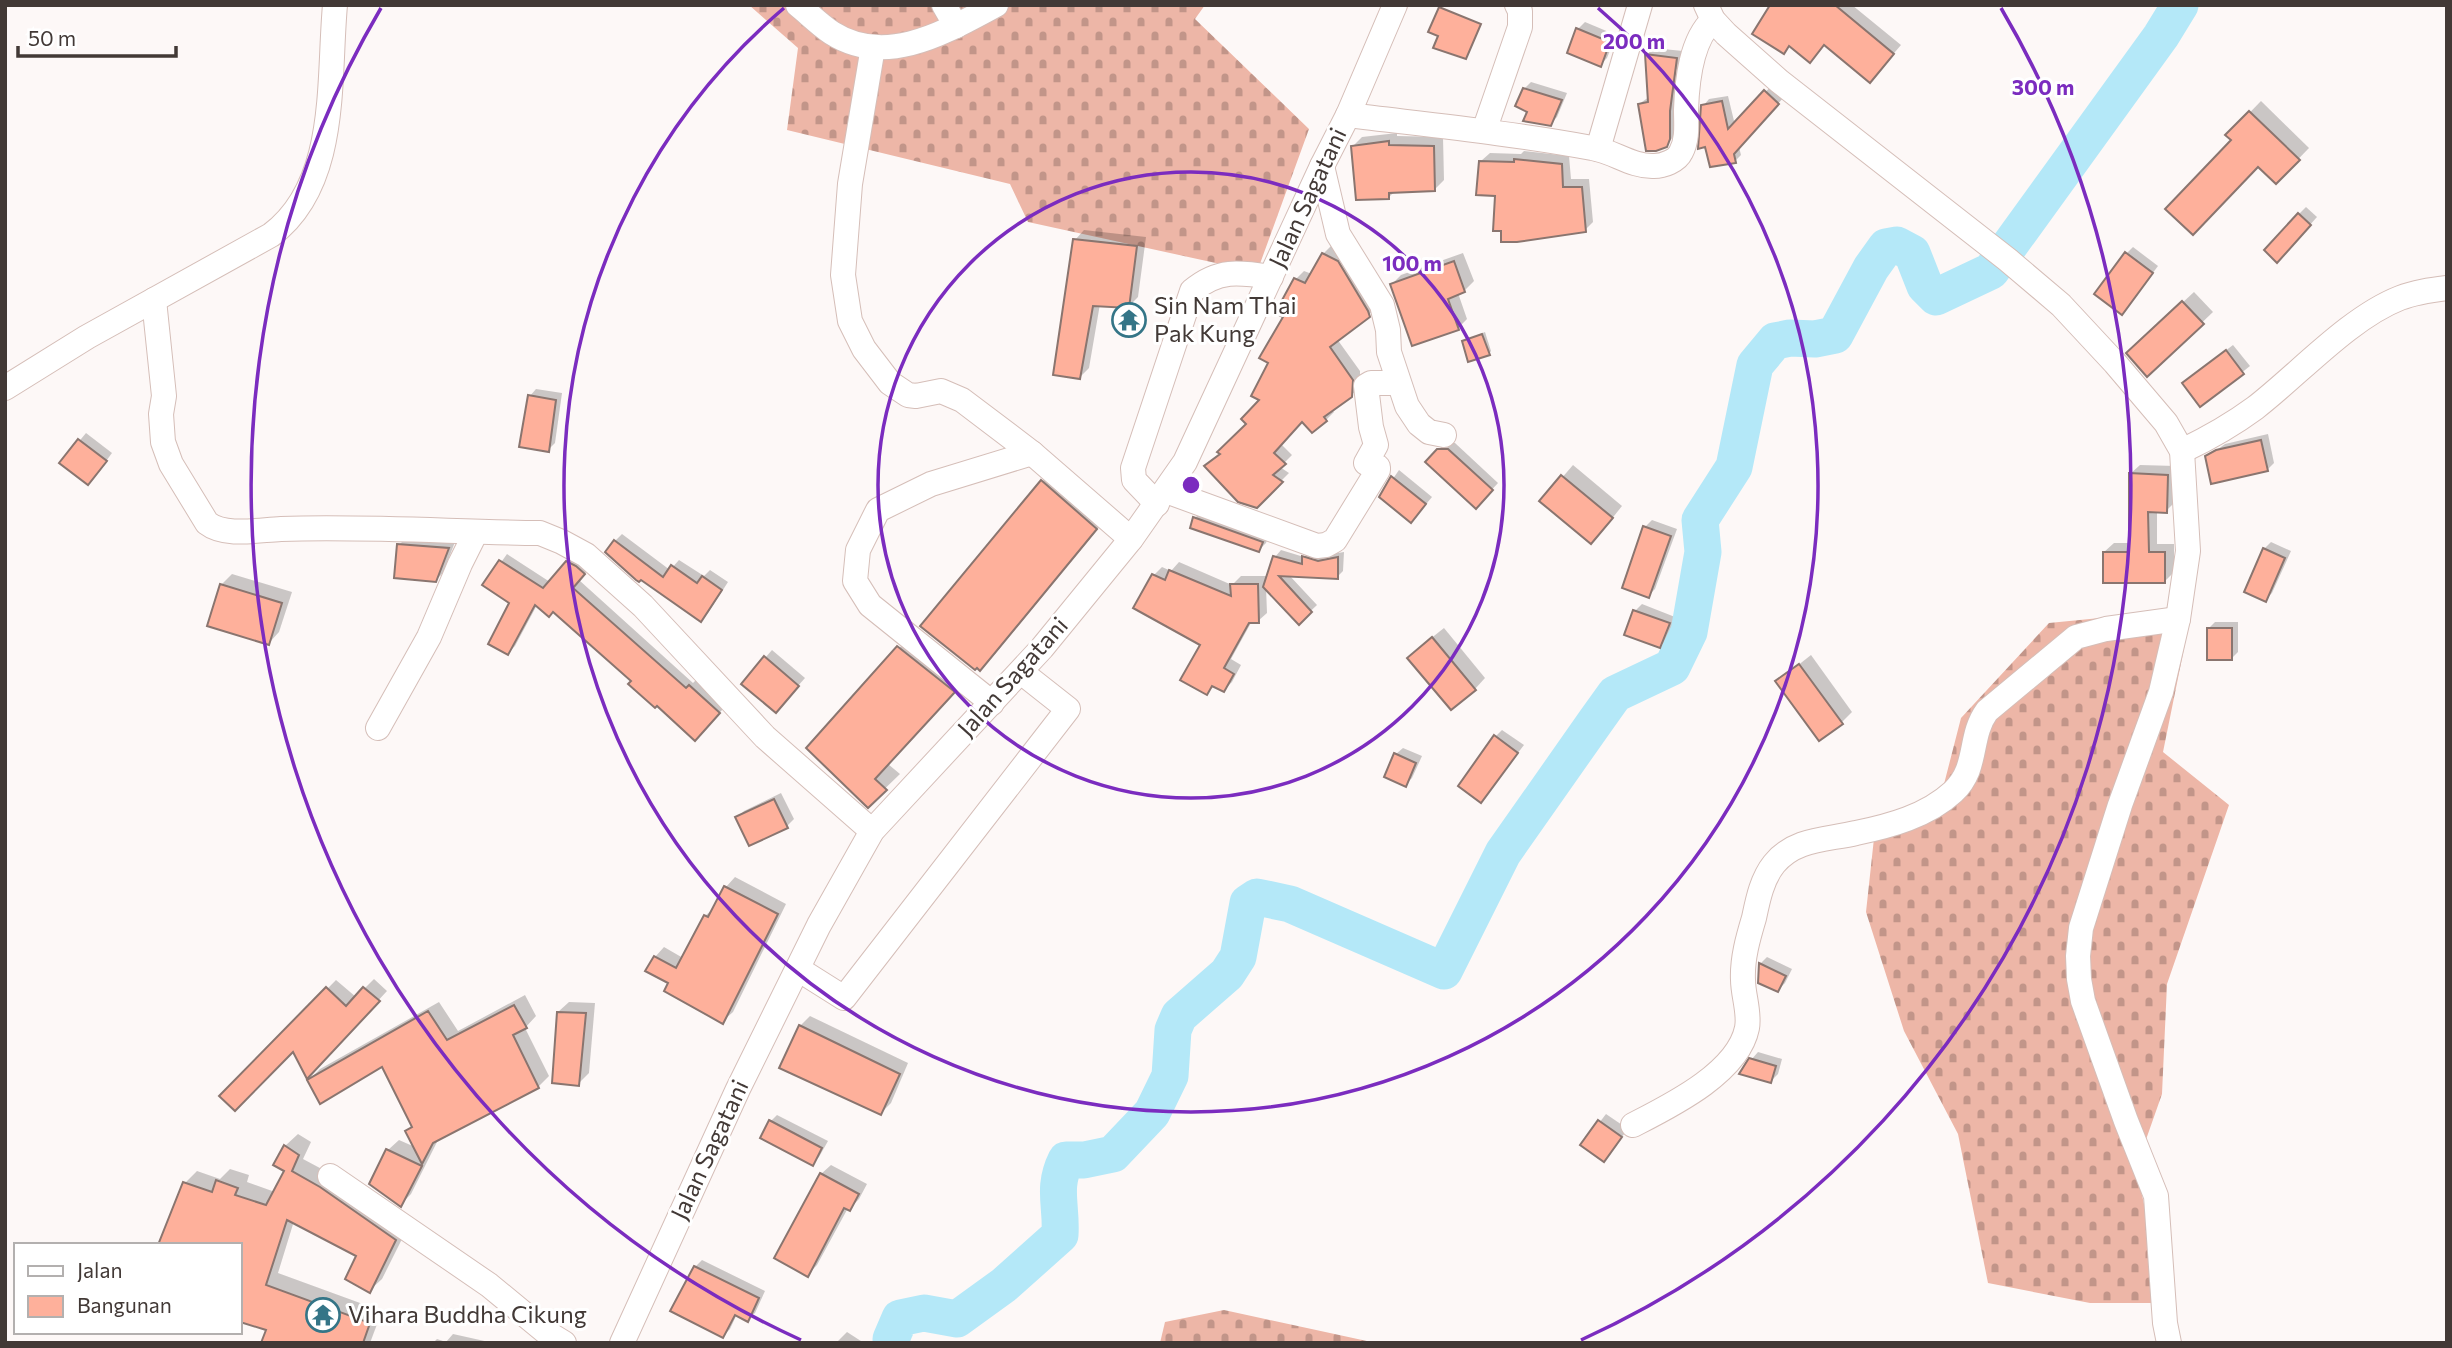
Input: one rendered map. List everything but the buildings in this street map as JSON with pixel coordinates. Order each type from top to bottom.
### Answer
[{"type":"street","points":[[5,388],[87,337],[271,235],[288,221],[303,199],[318,166],[329,109],[335,5]]},
{"type":"street","points":[[798,5],[833,33],[852,42],[873,47],[901,47],[950,16],[996,5]]},
{"type":"street","name":"Jalan Sagatani","points":[[622,1343],[738,1088],[872,831],[1021,672],[1131,540],[1185,462],[1348,115],[1395,5]]},
{"type":"street","points":[[1598,149],[1640,5]]},
{"type":"street","points":[[1484,131],[1518,36],[1525,7]]},
{"type":"street","points":[[1348,115],[1484,131],[1598,149],[1653,166],[1666,163],[1680,155],[1685,140],[1686,93],[1692,63],[1710,13]]},
{"type":"street","points":[[1710,13],[1726,34],[1779,81],[2008,260],[2061,305],[2166,423],[2182,452],[2188,551],[2178,619],[2161,692],[2120,806],[2081,928],[2078,956],[2083,1001],[2156,1195],[2165,1323],[2169,1343]]},
{"type":"street","points":[[873,47],[850,184],[843,275],[850,321],[864,349],[890,383],[900,390],[916,397],[941,391],[955,396],[1032,453],[1131,540]]},
{"type":"street","points":[[1322,166],[1338,234],[1382,305],[1388,330],[1389,352],[1407,405],[1419,424],[1429,432],[1444,435]]},
{"type":"street","points":[[1271,277],[1245,273],[1225,274],[1207,278],[1192,291],[1133,468],[1134,480],[1162,497],[1317,545],[1326,545],[1335,540],[1378,470],[1378,467],[1366,463],[1376,445],[1366,386],[1371,383],[1398,383]]},
{"type":"street","points":[[2182,452],[2217,434],[2255,408],[2348,330],[2378,309],[2399,298],[2447,288]]},
{"type":"street","points":[[154,300],[164,396],[161,414],[163,442],[171,464],[207,523],[213,528],[232,531],[323,528],[540,533],[586,555],[643,606],[765,737],[872,831]]},
{"type":"street","points":[[992,703],[870,605],[855,581],[858,550],[878,510],[931,484],[1032,453]]},
{"type":"street","points":[[378,728],[429,638],[476,533]]},
{"type":"street","points":[[1633,1125],[1702,1087],[1732,1057],[1744,1038],[1748,1021],[1743,978],[1746,946],[1762,884],[1780,856],[1795,847],[1821,838],[1855,834],[1910,819],[1942,801],[1968,774],[1978,725],[1987,711],[2076,637],[2106,629],[2178,619]]},
{"type":"street","points":[[798,969],[844,998],[1068,709],[1021,672]]},
{"type":"street","points":[[330,1176],[489,1285],[564,1343]]},
{"type":"green space","points":[[749,5],[1205,5],[1195,19],[1309,129],[1257,272],[1028,222],[1010,184],[787,130],[798,48]]},
{"type":"green space","points":[[2192,609],[2163,752],[2229,805],[2167,984],[2162,1094],[2136,1168],[2166,1303],[2090,1303],[1988,1283],[1958,1134],[1904,1031],[1866,912],[1875,829],[1943,788],[1961,718],[2049,623]]},
{"type":"green space","points":[[1224,1310],[1376,1343],[1160,1343],[1165,1322]]},
{"type":"waterway","points":[[892,1343],[891,1339],[900,1318],[924,1313],[957,1319],[1004,1285],[1060,1235],[1058,1188],[1066,1160],[1084,1160],[1113,1154],[1152,1113],[1170,1076],[1173,1030],[1179,1016],[1227,974],[1238,957],[1248,903],[1257,897],[1290,904],[1444,971],[1503,853],[1615,694],[1672,667],[1689,632],[1703,552],[1700,520],[1734,467],[1755,365],[1775,341],[1835,335],[1871,268],[1886,247],[1897,245],[1912,253],[1925,286],[1936,297],[1991,271],[2161,36],[2180,5]]},
{"type":"place","name":"Sin Nam Thai Pak Kung","points":[[1129,320]]},
{"type":"place","name":"Vihara Buddha Cikung","points":[[323,1315]]}]
